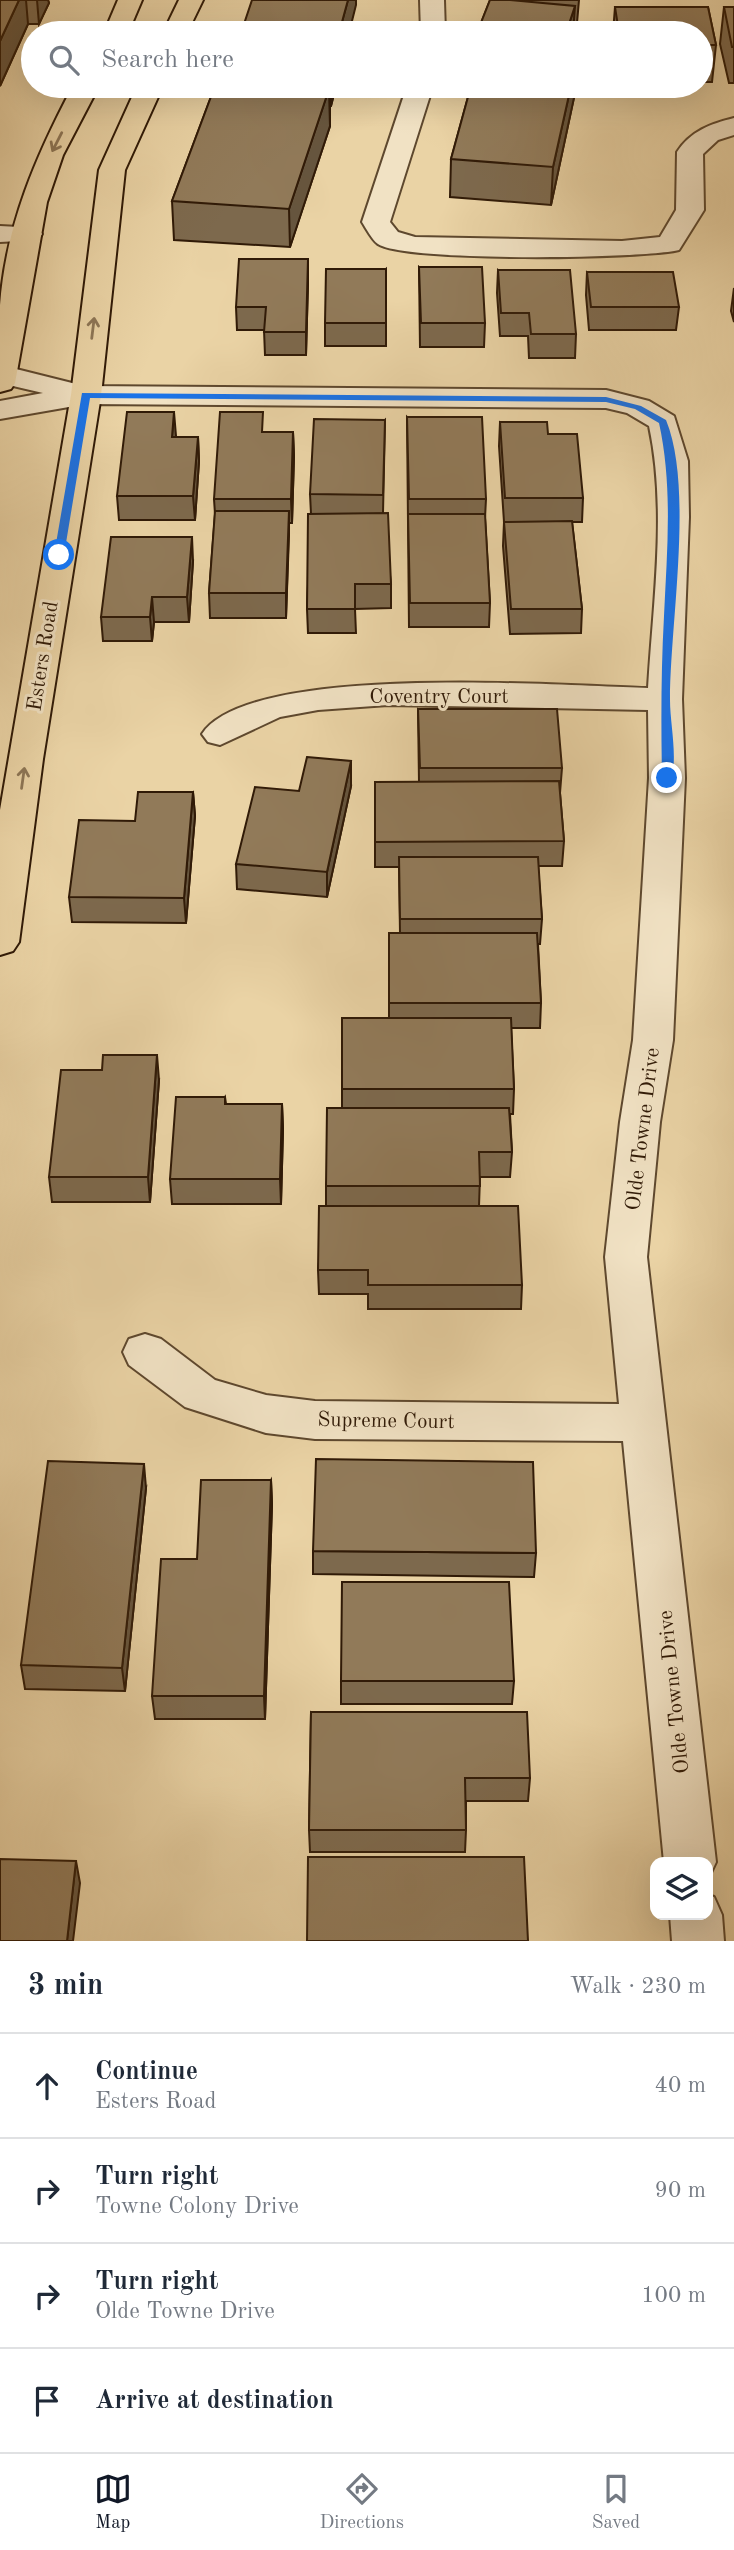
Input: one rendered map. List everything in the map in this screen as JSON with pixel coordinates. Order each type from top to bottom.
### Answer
[{"type":"main road","points":[[121,21],[130,0]]},
{"type":"main road","points":[[181,21],[191,0]]},
{"type":"main road","points":[[1,377],[14,234],[33,202],[50,155],[80,98]]},
{"type":"main road","name":"Esters Road","points":[[0,942],[25,759],[86,395],[112,170],[145,98]]},
{"type":"street","points":[[432,0],[433,21]]},
{"type":"street","points":[[416,98],[376,222],[388,238],[414,245],[622,249],[669,244],[690,210],[690,152],[709,134],[734,125]]},
{"type":"street","points":[[1,377],[86,395]]},
{"type":"street","points":[[0,410],[86,395]]},
{"type":"street","name":"Olde Towne Drive","points":[[86,395],[606,399],[638,408],[663,422],[672,461],[673,517],[665,698],[667,778],[653,1040],[640,1122],[626,1257],[689,1857]]},
{"type":"street","name":"Coventry Court","points":[[220,734],[270,708],[318,698],[388,694],[665,698]]},
{"type":"street","name":"Supreme Court","points":[[145,1352],[201,1394],[266,1414],[315,1420],[645,1423]]},
{"type":"street","points":[[696,1920],[698,1941]]},
{"type":"building","points":[[0,0],[19,0],[0,41]]},
{"type":"building","points":[[252,0],[348,0],[342,21],[245,21]]},
{"type":"building","points":[[490,0],[575,6],[570,21],[482,21]]},
{"type":"building","points":[[615,7],[708,7],[711,21],[617,21]]},
{"type":"building","points":[[724,7],[734,7],[734,47],[732,47]]},
{"type":"building","points":[[211,98],[326,98],[289,209],[172,201]]},
{"type":"building","points":[[468,98],[568,98],[553,167],[451,159]]},
{"type":"building","points":[[239,259],[308,259],[306,332],[264,332],[266,307],[236,307]]},
{"type":"building","points":[[419,267],[482,267],[485,323],[421,323]]},
{"type":"building","points":[[326,269],[386,269],[386,323],[325,323]]},
{"type":"building","points":[[498,270],[570,270],[576,334],[531,334],[529,313],[501,313]]},
{"type":"building","points":[[587,272],[673,272],[679,307],[591,307]]},
{"type":"building","points":[[127,412],[174,412],[172,437],[198,437],[193,496],[117,496]]},
{"type":"building","points":[[220,412],[263,412],[262,432],[293,432],[291,499],[214,499]]},
{"type":"building","points":[[407,417],[482,417],[486,499],[409,499]]},
{"type":"building","points":[[314,419],[385,420],[383,495],[310,494]]},
{"type":"building","points":[[500,422],[547,422],[548,434],[577,434],[583,498],[505,498]]},
{"type":"building","points":[[215,511],[289,511],[286,593],[209,593]]},
{"type":"building","points":[[388,513],[391,584],[355,584],[355,609],[307,609],[308,514]]},
{"type":"building","points":[[408,514],[485,514],[490,603],[410,603]]},
{"type":"building","points":[[572,521],[582,609],[511,609],[504,522]]},
{"type":"building","points":[[111,537],[192,537],[187,597],[152,597],[150,617],[101,617]]},
{"type":"building","points":[[418,709],[557,709],[562,768],[420,768]]},
{"type":"building","points":[[307,757],[351,761],[327,872],[236,864],[255,787],[299,791]]},
{"type":"building","points":[[559,781],[564,841],[375,842],[375,782]]},
{"type":"building","points":[[138,792],[193,792],[184,898],[69,897],[79,820],[135,821]]},
{"type":"building","points":[[399,857],[538,857],[542,919],[400,919]]},
{"type":"building","points":[[389,933],[537,933],[541,1003],[389,1003]]},
{"type":"building","points":[[342,1018],[511,1018],[514,1089],[342,1089]]},
{"type":"building","points":[[103,1055],[157,1055],[148,1177],[49,1177],[61,1070],[102,1070]]},
{"type":"building","points":[[176,1097],[225,1097],[225,1104],[282,1104],[280,1179],[170,1179]]},
{"type":"building","points":[[327,1108],[509,1108],[512,1152],[479,1152],[480,1186],[326,1186]]},
{"type":"building","points":[[319,1206],[518,1206],[522,1285],[368,1285],[368,1270],[318,1270]]},
{"type":"building","points":[[316,1459],[533,1462],[536,1553],[313,1551]]},
{"type":"building","points":[[48,1461],[144,1464],[122,1668],[21,1665]]},
{"type":"building","points":[[201,1480],[271,1480],[264,1696],[152,1696],[161,1559],[197,1559]]},
{"type":"building","points":[[342,1582],[509,1582],[514,1681],[341,1681]]},
{"type":"building","points":[[311,1712],[527,1712],[530,1778],[465,1778],[466,1830],[309,1830]]},
{"type":"building","points":[[308,1857],[524,1857],[528,1941],[307,1941]]},
{"type":"building","points":[[0,1859],[76,1861],[67,1941],[0,1941]]},
{"type":"route","points":[[59,555],[86,395],[606,399],[638,408],[663,422],[672,461],[673,517],[665,698],[667,778]]}]
